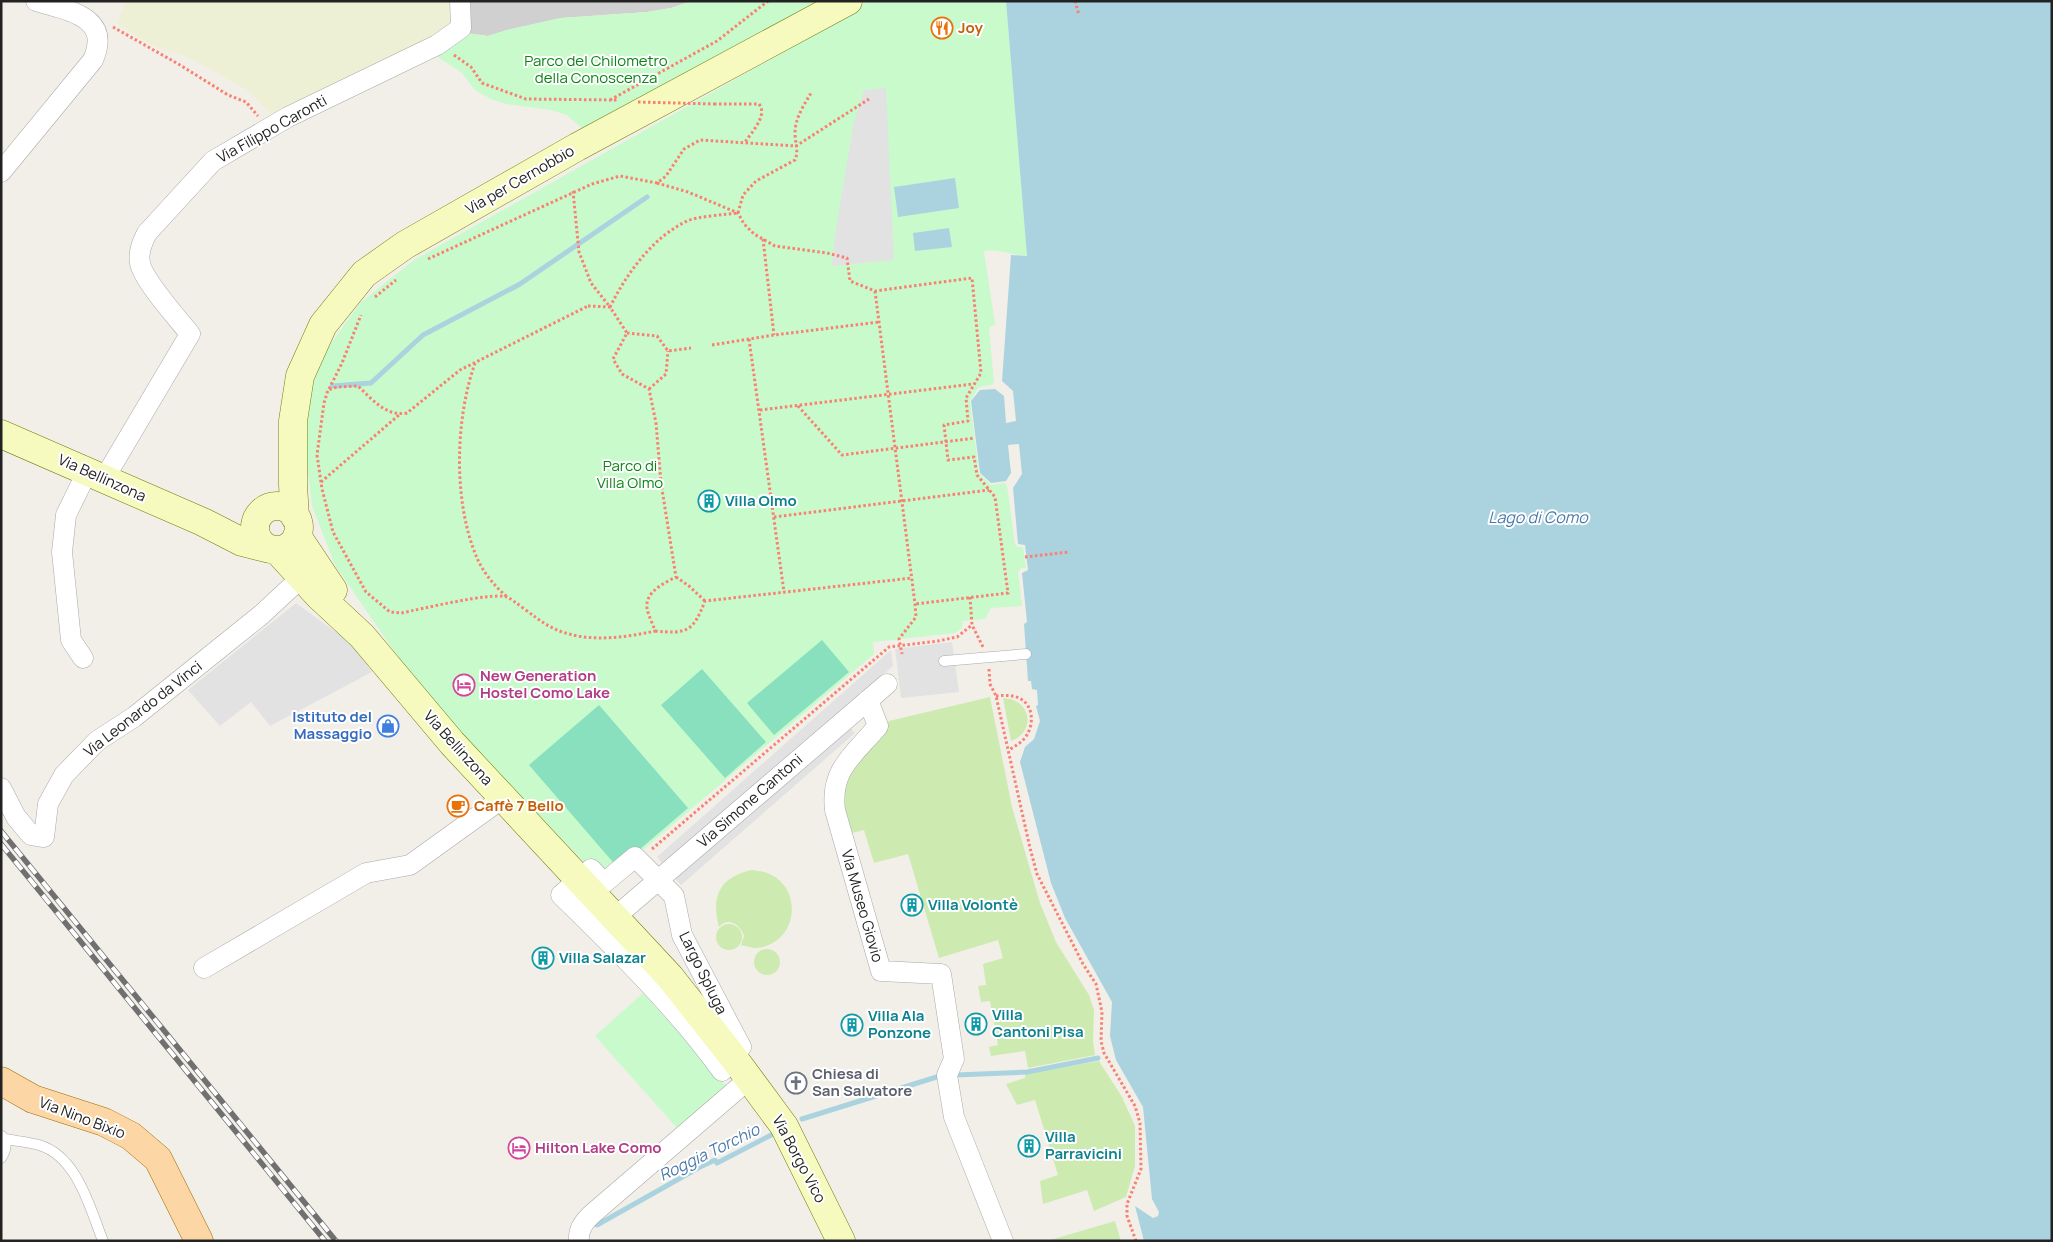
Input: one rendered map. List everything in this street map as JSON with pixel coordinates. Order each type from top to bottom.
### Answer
[{"type":"main road","name":"Via per Cernobbio","points":[[285,538],[293,485],[293,421],[300,376],[323,325],[364,274],[405,246],[577,148],[848,1]]},
{"type":"main road","name":"Via Bellinzona","points":[[1,434],[203,522],[242,542],[285,538]]},
{"type":"main road","name":"Via per Cernobbio","points":[[260,514],[281,475],[293,446]]},
{"type":"main road","name":"Via Bellinzona","points":[[203,522],[250,522],[271,507],[279,506],[287,509],[285,538],[302,577],[578,880]]},
{"type":"main road","points":[[260,514],[255,527],[256,535],[263,545],[285,538]]},
{"type":"main road","name":"Via Bellinzona","points":[[285,538],[360,640]]},
{"type":"main road","name":"Largo Spluga","points":[[578,880],[670,977],[733,1057]]},
{"type":"main road","name":"Via Borgo Vico","points":[[733,1057],[784,1126],[841,1241]]},
{"type":"main road","name":"Via Nino Bixio","points":[[1,1082],[33,1099],[104,1122],[131,1136],[158,1159],[199,1241]]},
{"type":"street","points":[[1,172],[92,60],[97,50],[97,34],[88,20],[76,14],[36,1]]},
{"type":"street","name":"Via Filippo Caronti","points":[[96,475],[190,334],[143,273],[139,255],[141,245],[148,233],[213,161],[288,117],[441,42],[461,28],[460,1]]},
{"type":"street","points":[[82,658],[72,640],[62,552],[66,515],[96,475]]},
{"type":"street","name":"Via Leonardo da Vinci","points":[[1,788],[16,818],[31,835],[44,837],[48,804],[64,775],[97,741],[134,717],[261,615],[302,577]]},
{"type":"street","name":"Via Simone Cantoni","points":[[614,918],[887,684]]},
{"type":"street","name":"Via Museo Giovio","points":[[868,700],[878,726],[840,770],[834,788],[835,810],[880,971],[940,974],[954,1059],[947,1075],[954,1118],[1003,1241]]},
{"type":"street","points":[[204,968],[366,873],[410,865],[503,798]]},
{"type":"street","points":[[639,861],[635,857],[604,883],[591,869],[561,895],[632,965],[689,1027],[722,1071],[733,1057]]},
{"type":"street","name":"Largo Spluga","points":[[639,861],[674,896],[682,936],[741,1047],[733,1057]]},
{"type":"street","points":[[579,1241],[582,1223],[749,1079]]},
{"type":"lane","points":[[944,661],[1026,654]]},
{"type":"lane","points":[[1,1158],[6,1149],[3,1137],[41,1146],[64,1160],[72,1168],[103,1241]]},
{"type":"path","points":[[441,42],[445,48],[471,67],[482,83],[507,94],[526,99],[609,100],[717,41],[768,1]]},
{"type":"path","points":[[1075,1],[1080,16]]},
{"type":"path","points":[[97,34],[103,21],[228,95],[246,102],[266,130]]},
{"type":"path","points":[[738,213],[743,195],[756,180],[795,160],[798,151],[795,132],[797,118],[811,93]]},
{"type":"path","points":[[673,107],[690,98]]},
{"type":"path","points":[[658,183],[666,176],[684,149],[700,140],[796,146],[868,99]]},
{"type":"path","points":[[638,102],[759,104],[763,114],[745,142]]},
{"type":"path","points":[[424,261],[573,192],[620,176],[658,183],[688,192],[738,213],[744,224],[754,234],[775,246],[827,253],[847,258],[850,281],[876,290],[972,278],[981,373],[966,398],[968,421],[944,425],[945,441],[948,460],[974,458],[977,475],[995,497],[1008,593],[915,604]]},
{"type":"path","points":[[573,192],[579,252],[591,283],[627,333]]},
{"type":"path","points":[[610,307],[623,281],[642,256],[664,236],[689,221],[738,213]]},
{"type":"path","points":[[763,239],[774,335]]},
{"type":"path","points":[[372,299],[401,276]]},
{"type":"path","points":[[876,290],[916,617],[899,639],[902,654]]},
{"type":"path","points":[[328,390],[337,387],[358,386],[382,408],[399,414],[407,413],[460,370],[475,362],[588,306],[610,307]]},
{"type":"path","points":[[362,313],[342,363],[328,390],[324,403],[317,454],[321,482],[333,532],[366,592],[390,612],[401,613],[488,596],[507,597]]},
{"type":"path","points":[[712,345],[879,322]]},
{"type":"path","points":[[627,333],[656,336],[668,351],[666,374],[649,389]]},
{"type":"path","points":[[627,333],[613,359],[622,374],[649,389],[656,423],[660,483],[676,576],[705,601],[912,578]]},
{"type":"path","points":[[750,339],[784,592]]},
{"type":"path","points":[[668,351],[690,348]]},
{"type":"path","points":[[475,362],[467,385],[462,425],[461,482],[465,521],[478,559],[492,583],[507,597],[556,631],[578,638],[633,636],[655,631],[677,632],[688,629],[696,622],[705,601]]},
{"type":"path","points":[[760,410],[973,384]]},
{"type":"path","points":[[797,406],[842,455],[975,438]]},
{"type":"path","points":[[321,482],[399,414]]},
{"type":"path","points":[[774,517],[989,490]]},
{"type":"path","points":[[1025,557],[1069,552]]},
{"type":"path","points":[[655,631],[647,607],[650,595],[676,576]]},
{"type":"path","points":[[639,861],[890,647],[938,641],[957,636],[972,625],[970,597]]},
{"type":"path","points":[[990,684],[996,696],[1030,848],[1038,874],[1083,964],[1096,984],[1101,1007],[1101,1042],[1104,1053],[1135,1106],[1140,1123],[1141,1169],[1135,1187],[1126,1204],[1126,1216],[1136,1241]]},
{"type":"path","points":[[996,696],[1021,698],[1031,712],[1032,722],[1027,734],[1021,742],[1008,750]]},
{"type":"shaded area","points":[[466,1],[692,1],[671,8],[647,12],[561,18],[488,36],[466,33]]},
{"type":"shaded area","points":[[886,88],[894,260],[832,266],[835,235],[853,126],[864,90]]},
{"type":"shaded area","points":[[296,603],[351,643],[372,672],[270,726],[251,702],[220,726],[188,690]]},
{"type":"shaded area","points":[[952,642],[959,692],[901,698],[895,649]]},
{"type":"shaded area","points":[[891,650],[893,666],[839,715],[855,733],[681,885],[657,857]]},
{"type":"green space","points":[[125,1],[454,1],[456,23],[446,30],[273,117],[249,91],[188,57],[151,45],[117,24]]},
{"type":"green space","name":"Parco del Chilometro della Conoscenza","points":[[692,1],[837,1],[584,130],[567,115],[551,110],[506,104],[491,99],[475,90],[461,72],[433,54],[466,33],[488,36],[561,18],[647,12],[671,8]]},
{"type":"green space","name":"Parco di Villa Olmo","points":[[869,1],[1006,1],[1027,256],[984,251],[995,324],[989,328],[994,382],[991,385],[979,387],[970,401],[979,473],[991,485],[1005,483],[1007,486],[1015,544],[1018,547],[1023,547],[1026,568],[1021,568],[1018,572],[1022,606],[991,608],[985,619],[963,621],[962,628],[955,633],[873,642],[874,654],[604,883],[474,747],[407,670],[335,565],[312,506],[306,457],[307,401],[324,353],[361,302],[414,260],[841,20],[854,9]]},
{"type":"green space","points":[[822,640],[849,672],[774,735],[747,703]]},
{"type":"green space","points":[[702,669],[766,742],[725,778],[661,705]]},
{"type":"green space","points":[[990,697],[1012,807],[1040,903],[1056,942],[1089,995],[1094,1010],[1093,1041],[1095,1055],[1028,1068],[1025,1051],[991,1056],[989,1047],[998,1045],[990,1001],[981,1002],[978,986],[986,985],[983,964],[1003,958],[998,940],[939,958],[908,854],[874,863],[864,830],[848,834],[840,808],[845,773],[889,721]]},
{"type":"green space","points":[[1003,698],[1020,704],[1027,716],[1027,724],[1024,731],[1019,737],[1011,741]]},
{"type":"green space","points":[[599,705],[688,808],[618,868],[529,765]]},
{"type":"green space","points":[[752,870],[765,872],[779,880],[787,890],[791,902],[791,915],[788,927],[781,937],[770,944],[756,948],[741,945],[744,936],[740,928],[734,923],[726,922],[719,927],[716,906],[720,890],[725,883],[741,873]]},
{"type":"green space","points":[[729,924],[738,928],[742,937],[738,946],[729,950],[720,946],[716,937],[720,928]]},
{"type":"green space","points":[[767,949],[776,953],[780,962],[776,971],[767,975],[758,971],[754,962],[758,953]]},
{"type":"green space","points":[[643,993],[726,1085],[677,1128],[595,1036]]},
{"type":"green space","points":[[1099,1061],[1122,1097],[1135,1126],[1135,1166],[1126,1197],[1094,1211],[1087,1190],[1043,1204],[1040,1181],[1058,1175],[1035,1100],[1017,1105],[1006,1084],[1025,1078],[1025,1074]]},
{"type":"green space","points":[[1115,1221],[1121,1241],[1047,1241]]},
{"type":"water","name":"Lago di Como","points":[[1006,1],[2052,1],[2052,1241],[1144,1241],[1135,1206],[1153,1218],[1158,1216],[1159,1212],[1152,1199],[1143,1107],[1116,1060],[1110,1036],[1112,1002],[1065,918],[1051,883],[1020,762],[1025,747],[1034,739],[1040,721],[1036,706],[1038,705],[1037,690],[1032,689],[1031,681],[1028,681],[1024,624],[1027,622],[1022,573],[1028,570],[1025,545],[1018,544],[1013,488],[1022,474],[1019,444],[1008,445],[1011,473],[1006,481],[991,483],[980,473],[971,401],[980,390],[995,389],[1004,396],[1006,423],[1016,421],[1013,391],[1002,381],[1011,255],[1027,256]]},
{"type":"water","points":[[955,178],[959,208],[898,217],[894,187]]},
{"type":"water","points":[[949,228],[952,247],[915,251],[913,233]]},
{"type":"waterway","points":[[332,386],[371,383],[423,335],[520,284],[647,197]]},
{"type":"waterway","name":"Roggia Torchio","points":[[956,1075],[1027,1072],[1098,1058]]},
{"type":"waterway","name":"Roggia Torchio","points":[[802,1119],[943,1075]]},
{"type":"waterway","name":"Roggia Torchio","points":[[597,1225],[700,1167],[715,1160],[717,1163],[779,1131]]},
{"type":"railway","points":[[1,831],[336,1241]]},
{"type":"railway","points":[[1,844],[325,1241]]},
{"type":"place","name":"Joy","points":[[942,28]]},
{"type":"place","name":"Villa Olmo","points":[[709,501]]},
{"type":"place","name":"New Generation Hostel Como Lake","points":[[464,685]]},
{"type":"place","name":"Istituto del Massaggio","points":[[388,726]]},
{"type":"place","name":"Caffè 7 Bello","points":[[458,806]]},
{"type":"place","name":"Villa Volontè","points":[[912,905]]},
{"type":"place","name":"Villa Salazar","points":[[543,958]]},
{"type":"place","name":"Villa Cantoni Pisa","points":[[976,1024]]},
{"type":"place","name":"Villa Ala Ponzone","points":[[852,1025]]},
{"type":"place","name":"Chiesa di San Salvatore","points":[[796,1083]]},
{"type":"place","name":"Villa Parravicini","points":[[1029,1146]]},
{"type":"place","name":"Hilton Lake Como","points":[[519,1148]]}]
